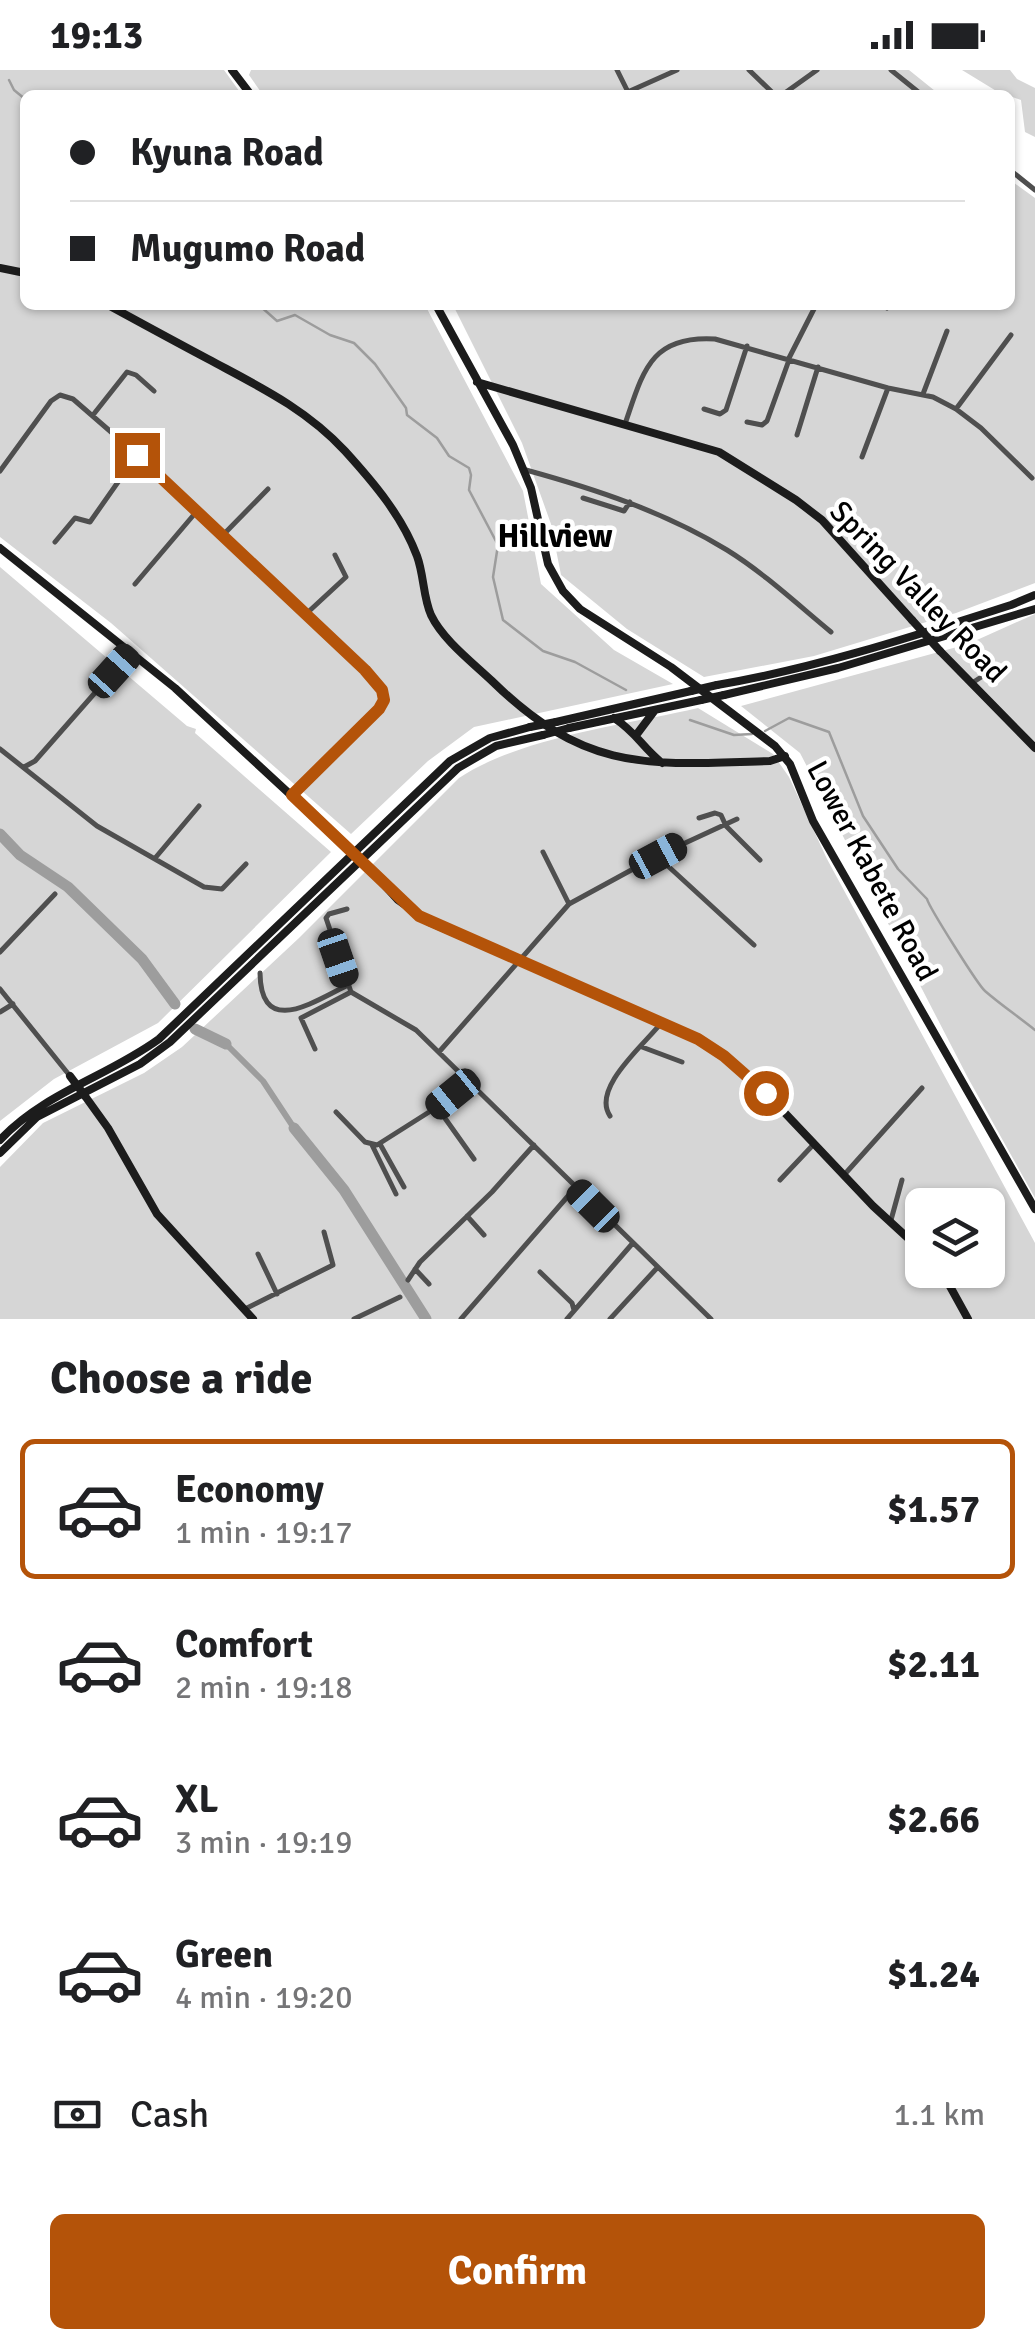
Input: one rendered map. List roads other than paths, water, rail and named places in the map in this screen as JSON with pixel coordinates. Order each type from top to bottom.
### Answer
[{"type":"main road","points":[[232,70],[247,90]]},
{"type":"main road","points":[[117,310],[272,392],[314,420],[398,516],[419,562],[428,607],[437,626],[526,712],[599,754],[629,760],[770,761],[785,756]]},
{"type":"main road","name":"Lower Kabete Road","points":[[439,310],[523,469],[548,564],[568,598],[594,620],[671,667],[785,756],[813,821],[1035,1210]]},
{"type":"main road","name":"Spring Valley Road","points":[[477,382],[719,452],[796,500],[837,535],[940,651],[1035,748]]},
{"type":"main road","points":[[0,548],[175,688],[419,916],[662,1022],[724,1056],[905,1234]]},
{"type":"main road","points":[[0,1140],[40,1105],[159,1039],[450,761],[490,738],[775,675],[1011,606],[1035,595]]},
{"type":"main road","points":[[0,1153],[37,1117],[140,1064],[170,1042],[458,768],[496,746],[838,668],[1035,609]]},
{"type":"main road","points":[[637,734],[655,710]]},
{"type":"main road","points":[[614,718],[637,734],[641,745],[662,763]]},
{"type":"main road","points":[[629,760],[641,745]]},
{"type":"main road","points":[[70,1076],[108,1128],[140,1188],[167,1227],[254,1319]]},
{"type":"main road","points":[[951,1288],[968,1319]]},
{"type":"street","points":[[633,90],[677,70]]},
{"type":"street","points":[[748,70],[772,90]]},
{"type":"street","points":[[786,90],[816,70]]},
{"type":"street","points":[[891,70],[916,90]]},
{"type":"street","points":[[1015,174],[1035,190]]},
{"type":"street","points":[[747,422],[762,425],[768,421],[789,360],[814,310]]},
{"type":"street","points":[[923,394],[947,332]]},
{"type":"street","points":[[956,409],[1011,335]]},
{"type":"street","points":[[625,424],[645,370],[674,342],[698,338],[746,346],[888,388],[923,394],[956,409],[981,428],[1032,478]]},
{"type":"street","points":[[704,410],[720,414],[726,410],[746,346]]},
{"type":"street","points":[[797,435],[818,367]]},
{"type":"street","points":[[93,415],[127,372],[154,391]]},
{"type":"street","points":[[862,457],[888,388]]},
{"type":"street","points":[[0,471],[42,411],[57,396],[65,395],[137,455],[372,678],[384,700],[292,795]]},
{"type":"street","points":[[55,542],[75,518],[90,522],[137,455]]},
{"type":"street","points":[[523,469],[630,502],[728,550],[830,632]]},
{"type":"street","points":[[223,535],[268,489]]},
{"type":"street","points":[[583,498],[624,512],[630,502]]},
{"type":"street","points":[[135,584],[197,511]]},
{"type":"street","points":[[306,614],[346,577],[335,555]]},
{"type":"street","points":[[22,767],[35,761],[130,653]]},
{"type":"street","points":[[972,683],[992,670]]},
{"type":"street","points":[[0,749],[97,826],[215,890],[222,889],[246,864]]},
{"type":"street","points":[[156,857],[199,806]]},
{"type":"street","points":[[699,818],[718,813],[760,860]]},
{"type":"street","points":[[439,1052],[569,904],[736,820]]},
{"type":"street","points":[[542,852],[569,904]]},
{"type":"street","points":[[658,856],[754,945]]},
{"type":"street","points":[[0,952],[55,894]]},
{"type":"street","points":[[347,909],[326,918],[349,989],[399,1017],[439,1052],[711,1319]]},
{"type":"street","points":[[260,973],[262,994],[268,1006],[277,1010],[296,1009],[349,989]]},
{"type":"street","points":[[0,988],[70,1076]]},
{"type":"street","points":[[314,1049],[302,1018],[349,989]]},
{"type":"street","points":[[0,1012],[12,1004]]},
{"type":"street","points":[[610,1116],[604,1096],[611,1082],[662,1022]]},
{"type":"street","points":[[642,1047],[682,1062]]},
{"type":"street","points":[[376,1145],[438,1107],[469,1082]]},
{"type":"street","points":[[844,1175],[922,1088]]},
{"type":"street","points":[[438,1107],[474,1159]]},
{"type":"street","points":[[336,1112],[376,1145],[404,1187]]},
{"type":"street","points":[[780,1180],[815,1143]]},
{"type":"street","points":[[376,1145],[396,1194]]},
{"type":"street","points":[[408,1280],[534,1145]]},
{"type":"street","points":[[891,1220],[902,1180]]},
{"type":"street","points":[[461,1319],[575,1188]]},
{"type":"street","points":[[466,1216],[484,1235]]},
{"type":"street","points":[[246,1309],[333,1265],[324,1232]]},
{"type":"street","points":[[567,1319],[632,1244]]},
{"type":"street","points":[[258,1254],[278,1294]]},
{"type":"street","points":[[610,1319],[657,1268]]},
{"type":"street","points":[[415,1269],[429,1284]]},
{"type":"street","points":[[540,1272],[572,1303],[574,1310]]},
{"type":"street","points":[[354,1319],[400,1297]]},
{"type":"waterway","points":[[9,80],[20,95]]},
{"type":"waterway","points":[[265,310],[277,321],[295,315],[330,335],[354,343],[375,364],[407,415],[437,438],[449,456],[469,468],[469,490],[498,545],[493,577],[503,620],[543,651],[575,662],[626,690]]},
{"type":"waterway","points":[[765,731],[789,718],[829,732],[863,816],[898,869],[927,899],[985,991],[1035,1030]]},
{"type":"waterway","points":[[690,720],[734,735],[752,734]]},
{"type":"waterway","points":[[0,834],[20,855],[68,887],[142,959],[175,1004]]},
{"type":"waterway","points":[[195,1029],[226,1044]]},
{"type":"waterway","points":[[226,1044],[263,1081],[294,1128]]},
{"type":"waterway","points":[[294,1128],[344,1190],[426,1319]]},
{"type":"district","name":"Hillview","points":[[555,536]]}]
